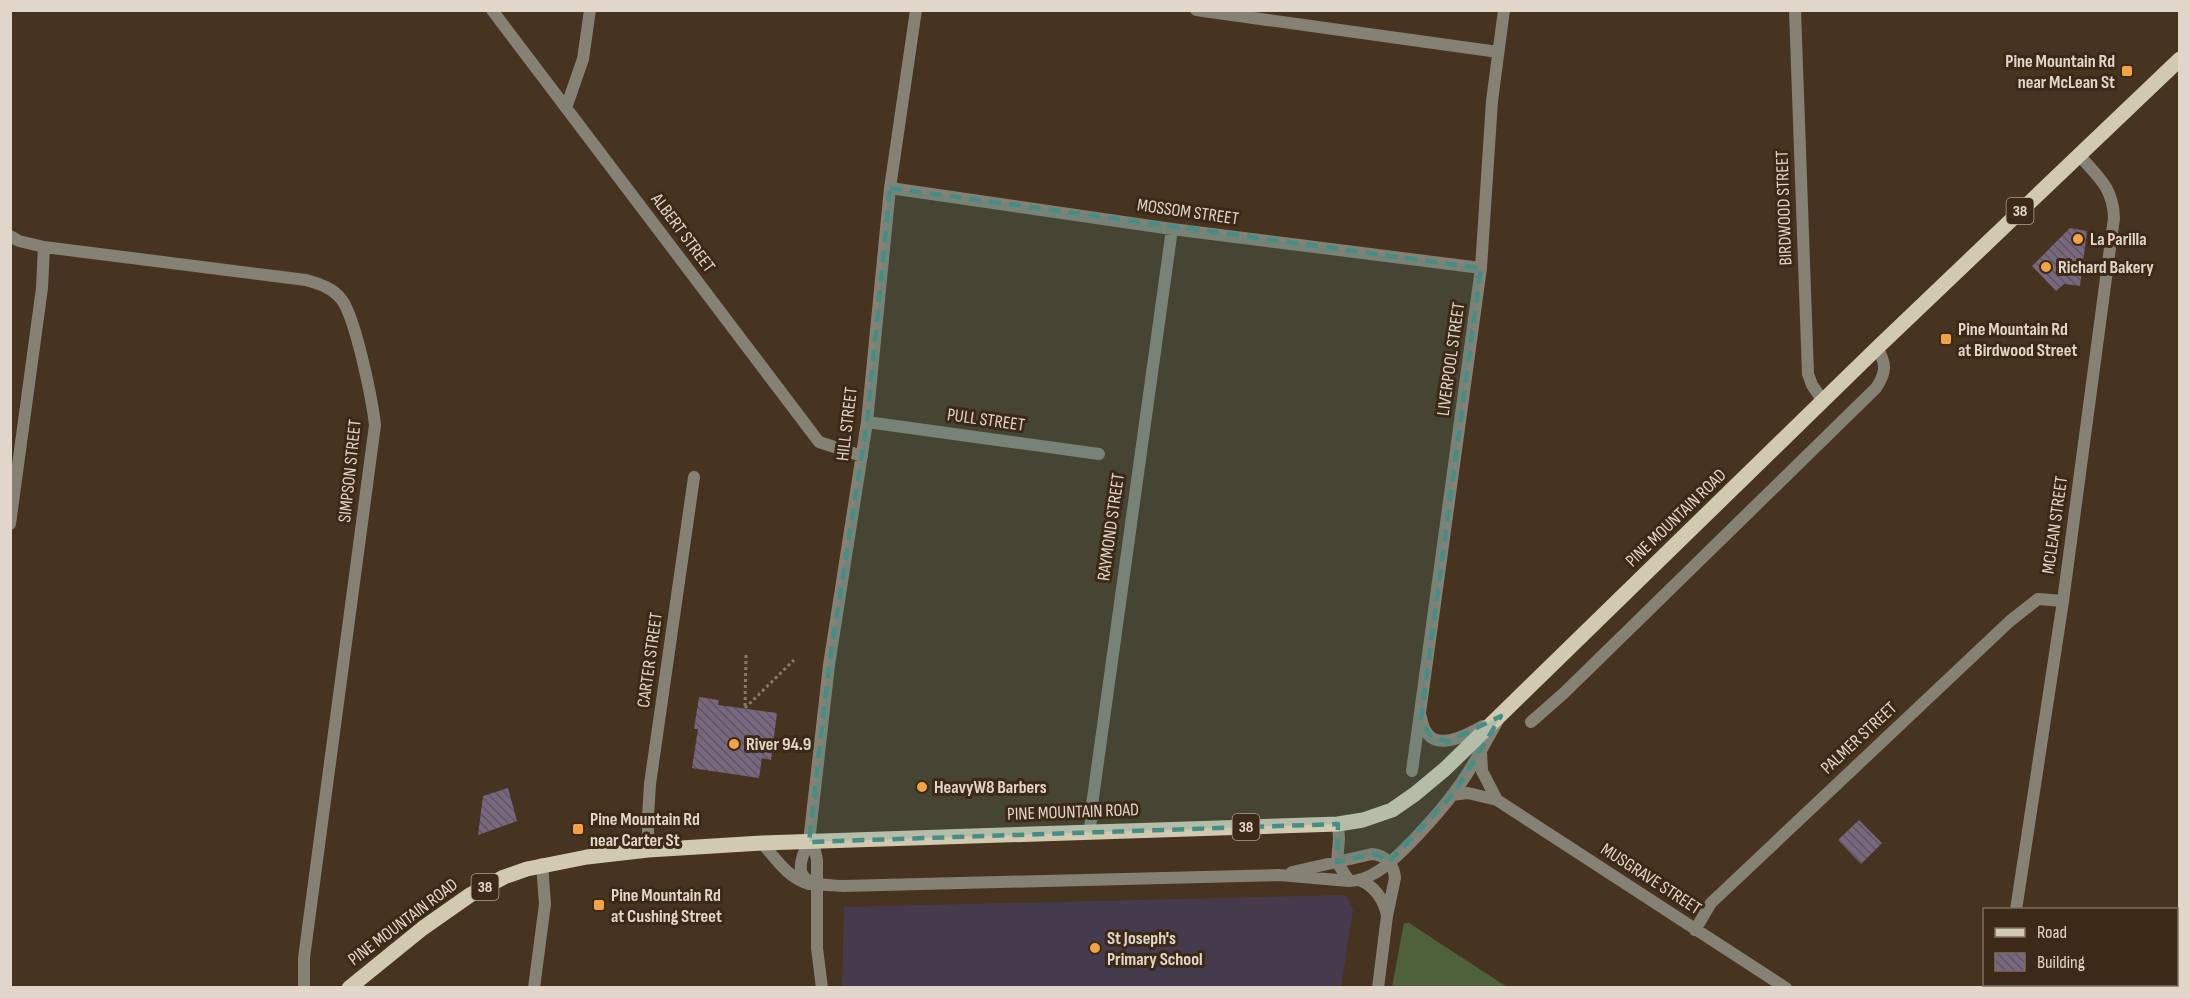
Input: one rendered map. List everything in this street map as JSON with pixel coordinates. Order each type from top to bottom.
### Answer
[{"type":"main road","name":"PINE MOUNTAIN ROAD","points":[[349,987],[451,907],[504,877],[542,864],[648,850],[762,843],[1338,824],[1380,815],[1407,800],[1445,769],[1877,348],[2180,59]]},
{"type":"street","name":"ALBERT STREET","points":[[492,10],[819,442],[862,456]]},
{"type":"street","points":[[566,108],[583,59],[590,10]]},
{"type":"street","name":"HILL STREET","points":[[809,842],[829,665],[867,422],[890,188],[916,10]]},
{"type":"street","points":[[1196,10],[1498,52]]},
{"type":"street","name":"LIVERPOOL STREET","points":[[1412,771],[1481,268],[1491,112],[1504,10]]},
{"type":"street","name":"BIRDWOOD STREET","points":[[1795,10],[1808,374],[1812,386],[1823,401]]},
{"type":"street","name":"MCLEAN STREET","points":[[2016,908],[2063,601],[2114,218],[2114,204],[2107,187],[2079,155]]},
{"type":"street","name":"MOSSOM STREET","points":[[890,188],[1172,228],[1481,268]]},
{"type":"street","name":"RAYMOND STREET","points":[[1090,831],[1136,474],[1172,228]]},
{"type":"street","name":"SIMPSON STREET","points":[[10,236],[19,241],[44,247],[306,280],[334,292],[343,301],[351,319],[373,406],[375,425],[304,958],[304,987]]},
{"type":"street","points":[[10,524],[42,288],[44,247]]},
{"type":"street","points":[[1531,722],[1573,684],[1876,388],[1886,369],[1883,357],[1877,348]]},
{"type":"street","name":"PULL STREET","points":[[867,422],[1099,454]]},
{"type":"street","name":"CARTER STREET","points":[[648,850],[651,784],[694,477]]},
{"type":"street","name":"PALMER STREET","points":[[1695,930],[1711,903],[2010,621],[2038,599],[2063,601]]},
{"type":"street","points":[[1421,710],[1426,730],[1436,739],[1447,742],[1462,738],[1501,716]]},
{"type":"street","name":"PINE MOUNTAIN ROAD","points":[[1354,881],[1376,873],[1389,862],[1452,795],[1501,716]]},
{"type":"street","name":"MUSGRAVE STREET","points":[[1482,750],[1482,771],[1497,800]]},
{"type":"street","name":"MUSGRAVE STREET","points":[[1452,795],[1468,793],[1497,800],[1786,987]]},
{"type":"street","points":[[1338,824],[1337,862],[1354,881]]},
{"type":"street","points":[[809,842],[802,854],[802,873],[806,879],[815,884]]},
{"type":"street","points":[[762,843],[792,876],[815,884],[843,886],[1279,875],[1354,881],[1375,890],[1383,902],[1387,916]]},
{"type":"street","points":[[1279,875],[1374,854],[1384,857],[1389,862],[1395,875],[1378,987]]},
{"type":"street","points":[[534,987],[545,903],[542,864]]},
{"type":"street","points":[[815,884],[817,948],[822,987]]},
{"type":"path","points":[[746,654],[745,708],[794,660]]},
{"type":"highlighted area","points":[[890,188],[1481,268],[1421,719],[1430,735],[1447,742],[1501,716],[1456,791],[1389,862],[1375,854],[1337,862],[1338,824],[809,842],[829,665],[867,422]]},
{"type":"shaded area","name":"St Joseph's Primary School","points":[[1345,895],[1353,909],[1341,987],[842,987],[844,907]]},
{"type":"green space","points":[[1404,923],[1409,923],[1507,987],[1392,987]]},
{"type":"building","points":[[2070,228],[2087,231],[2080,286],[2064,284],[2056,291],[2032,266]]},
{"type":"building","name":"River 94.9","points":[[699,697],[719,700],[718,705],[777,713],[771,760],[762,758],[759,778],[692,768],[698,729],[694,729]]},
{"type":"building","points":[[508,788],[517,821],[478,835],[483,796]]},
{"type":"building","points":[[1859,820],[1882,843],[1861,864],[1838,840]]},
{"type":"place","name":"Pine Mountain Rd near McLean St","points":[[2127,71]]},
{"type":"place","name":"La Parilla","points":[[2078,239]]},
{"type":"place","name":"Richard Bakery","points":[[2046,267]]},
{"type":"place","name":"Pine Mountain Rd at Birdwood Street","points":[[1946,339]]},
{"type":"place","name":"River 94.9","points":[[734,744]]},
{"type":"place","name":"HeavyW8 Barbers","points":[[922,787]]},
{"type":"place","name":"Pine Mountain Rd near Carter St","points":[[578,829]]},
{"type":"place","name":"Pine Mountain Rd at Cushing Street","points":[[599,905]]},
{"type":"place","name":"St Joseph's Primary School","points":[[1095,948]]}]
